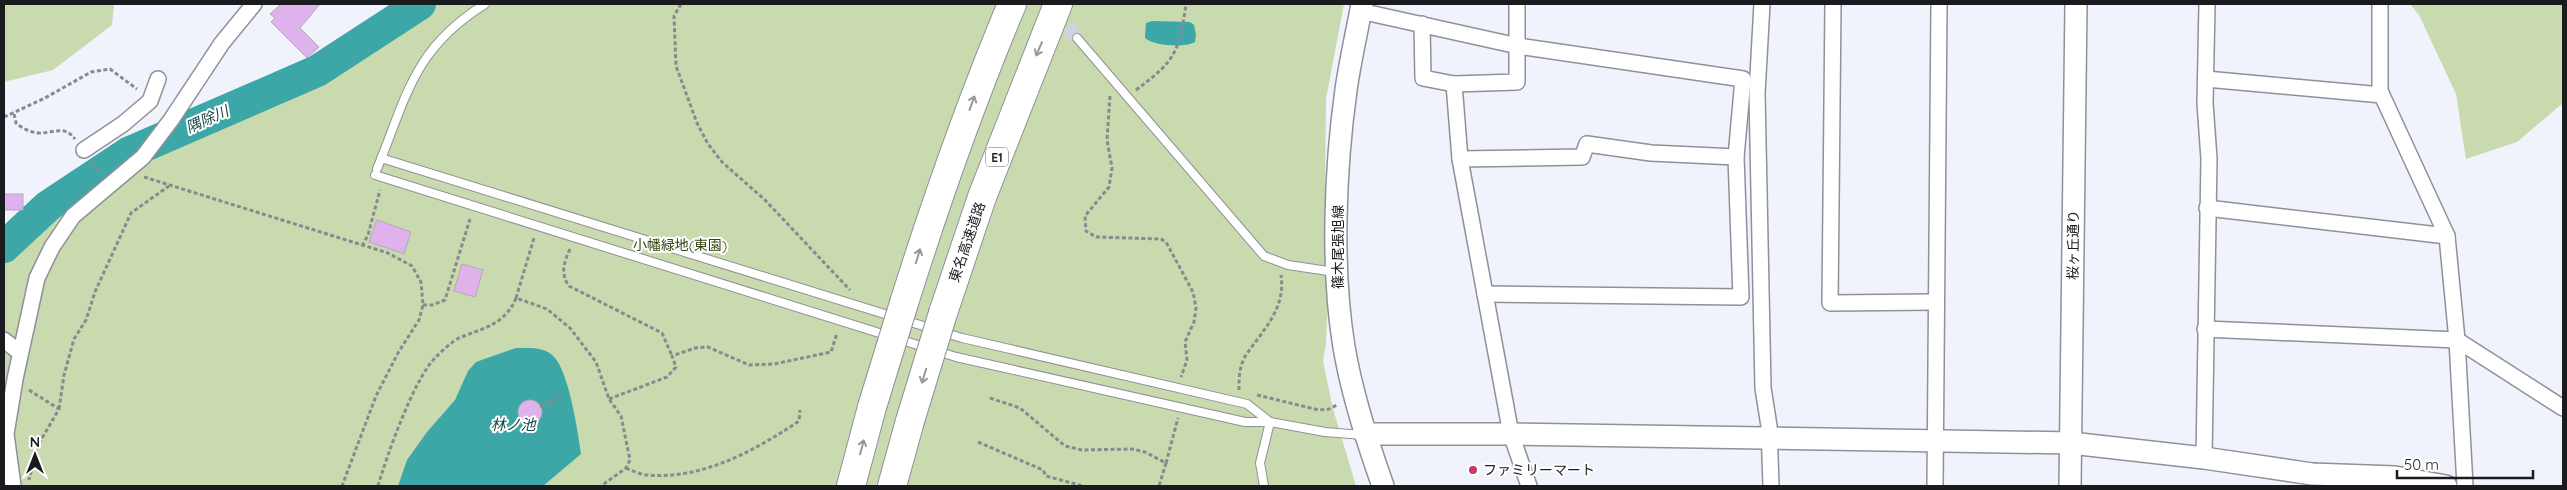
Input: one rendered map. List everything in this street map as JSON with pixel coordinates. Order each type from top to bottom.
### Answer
[{"type":"highway","points":[[851,486],[872,407],[937,198],[978,84],[1012,4]]},
{"type":"highway","name":"東名高速道路","points":[[892,486],[943,313],[982,197],[1058,4]]},
{"type":"street","points":[[13,486],[6,434],[19,352],[37,278],[52,247],[73,216],[143,157],[222,43],[254,4]]},
{"type":"street","points":[[1422,24],[1423,78],[1454,84],[1518,82],[1517,4]]},
{"type":"street","points":[[1762,4],[1757,93],[1763,388],[1769,438],[1771,486]]},
{"type":"street","points":[[1833,4],[1830,302],[1936,302]]},
{"type":"street","points":[[1935,486],[1939,4]]},
{"type":"street","name":"桜ヶ丘通り","points":[[2070,486],[2076,4]]},
{"type":"street","points":[[2204,458],[2209,159],[2206,79],[2207,4]]},
{"type":"street","points":[[2380,4],[2382,95],[2447,236],[2457,340],[2465,486]]},
{"type":"street","points":[[1361,7],[1422,24],[1518,46],[1743,79],[1736,157],[1741,297],[1485,294]]},
{"type":"street","name":"篠木尾張旭線","points":[[1361,7],[1342,121],[1338,179],[1337,273],[1344,348],[1365,434],[1383,486]]},
{"type":"street","points":[[88,156],[150,101],[158,79]]},
{"type":"street","points":[[2206,79],[2382,95]]},
{"type":"street","points":[[1454,84],[1460,159],[1511,434],[1529,486]]},
{"type":"street","points":[[1460,159],[1582,157],[1587,144],[1651,153],[1736,157]]},
{"type":"street","points":[[2207,208],[2447,236]]},
{"type":"street","points":[[2205,329],[2457,340],[2563,408]]},
{"type":"street","points":[[4,340],[19,352]]},
{"type":"street","points":[[1365,434],[1511,434],[2071,444],[2204,458],[2312,474],[2395,478],[2446,486]]},
{"type":"lane","points":[[485,4],[443,35],[420,65],[404,96],[376,172],[956,357],[1245,422],[1270,422],[1325,432],[1365,434]]},
{"type":"lane","points":[[1077,38],[1264,256],[1278,262],[1337,273]]},
{"type":"lane","points":[[381,158],[962,338],[1247,404],[1270,422]]},
{"type":"lane","points":[[1264,486],[1260,463],[1270,422]]},
{"type":"path","points":[[681,4],[674,16],[676,66],[704,137],[722,162],[765,200],[852,292],[842,289]]},
{"type":"path","points":[[1127,97],[1162,70],[1178,49],[1186,4]]},
{"type":"path","points":[[4,118],[91,72],[110,69],[126,79],[150,101]]},
{"type":"path","points":[[1114,81],[1108,105],[1107,140],[1112,168],[1108,187],[1085,216],[1086,231],[1096,237],[1161,239],[1166,242],[1193,292],[1196,308],[1194,322],[1185,342],[1187,360],[1181,378]]},
{"type":"path","points":[[14,114],[16,123],[25,130],[39,133],[62,130],[71,133],[104,179]]},
{"type":"path","points":[[127,171],[169,186],[388,254],[412,266],[421,282],[423,305],[419,320],[398,353],[376,396],[342,486]]},
{"type":"path","points":[[362,246],[368,235],[381,192],[376,172]]},
{"type":"path","points":[[28,486],[37,447],[59,409],[64,375],[74,339],[86,320],[95,292],[131,213],[169,186]]},
{"type":"path","points":[[461,216],[479,221]]},
{"type":"path","points":[[423,305],[432,305],[445,300],[470,218]]},
{"type":"path","points":[[525,235],[543,241]]},
{"type":"path","points":[[378,486],[388,453],[419,383],[434,360],[458,339],[484,330],[500,321],[516,298],[534,238]]},
{"type":"path","points":[[561,246],[579,252]]},
{"type":"path","points":[[570,249],[563,270],[564,279],[569,286],[662,333],[676,367],[667,377],[609,399]]},
{"type":"path","points":[[1239,390],[1241,367],[1245,356],[1260,338],[1277,311],[1282,281],[1278,262]]},
{"type":"path","points":[[516,298],[547,309],[570,328],[596,362],[609,399],[621,416],[630,460],[626,468],[601,486]]},
{"type":"path","points":[[672,356],[695,348],[708,347],[750,365],[774,364],[830,352],[837,332]]},
{"type":"path","points":[[1171,376],[1191,380]]},
{"type":"path","points":[[15,379],[41,399],[59,409]]},
{"type":"path","points":[[1229,388],[1319,410],[1329,409],[1337,405],[1339,398]]},
{"type":"path","points":[[540,407],[560,398]]},
{"type":"path","points":[[990,398],[1020,408],[1065,446],[1082,450],[1132,449],[1145,452],[1166,463]]},
{"type":"path","points":[[1159,486],[1181,408]]},
{"type":"path","points":[[626,468],[646,475],[677,475],[710,466],[766,443],[799,421],[800,410]]},
{"type":"path","points":[[978,442],[1043,470],[1046,476],[1083,486]]},
{"type":"green space","points":[[4,4],[114,4],[112,25],[53,70],[4,82]]},
{"type":"green space","name":"小幡緑地(東園)","points":[[428,4],[1344,4],[1326,99],[1325,187],[1330,253],[1326,343],[1323,361],[1333,409],[1356,486],[4,486],[4,254],[52,209],[176,125],[307,76]]},
{"type":"green space","points":[[2410,4],[2563,4],[2563,103],[2517,142],[2466,159],[2456,94],[2419,15]]},
{"type":"water","points":[[1152,21],[1190,22],[1194,25],[1195,42],[1177,45],[1149,41],[1145,38],[1146,23]]},
{"type":"water","name":"林ノ池","points":[[516,348],[537,348],[547,351],[560,366],[569,390],[581,454],[543,486],[398,486],[407,460],[427,432],[455,400],[468,371],[476,362]]},
{"type":"building","points":[[281,4],[320,4],[300,28],[319,47],[307,58],[271,22],[275,18],[270,14]]},
{"type":"building","points":[[4,194],[23,194],[23,210],[4,210]]},
{"type":"building","points":[[377,220],[411,232],[404,254],[369,242]]},
{"type":"building","points":[[462,264],[483,270],[475,297],[454,291]]},
{"type":"building","points":[[530,400],[535,401],[541,407],[541,417],[535,423],[530,424],[525,423],[519,417],[518,412],[519,407],[525,401]]},
{"type":"waterway","name":"隅除川","points":[[4,247],[48,206],[128,153],[317,71],[420,4]]},
{"type":"tunnel","points":[[1052,9],[1077,38]]},
{"type":"place","name":"ファミリーマート","points":[[1473,470]]}]
